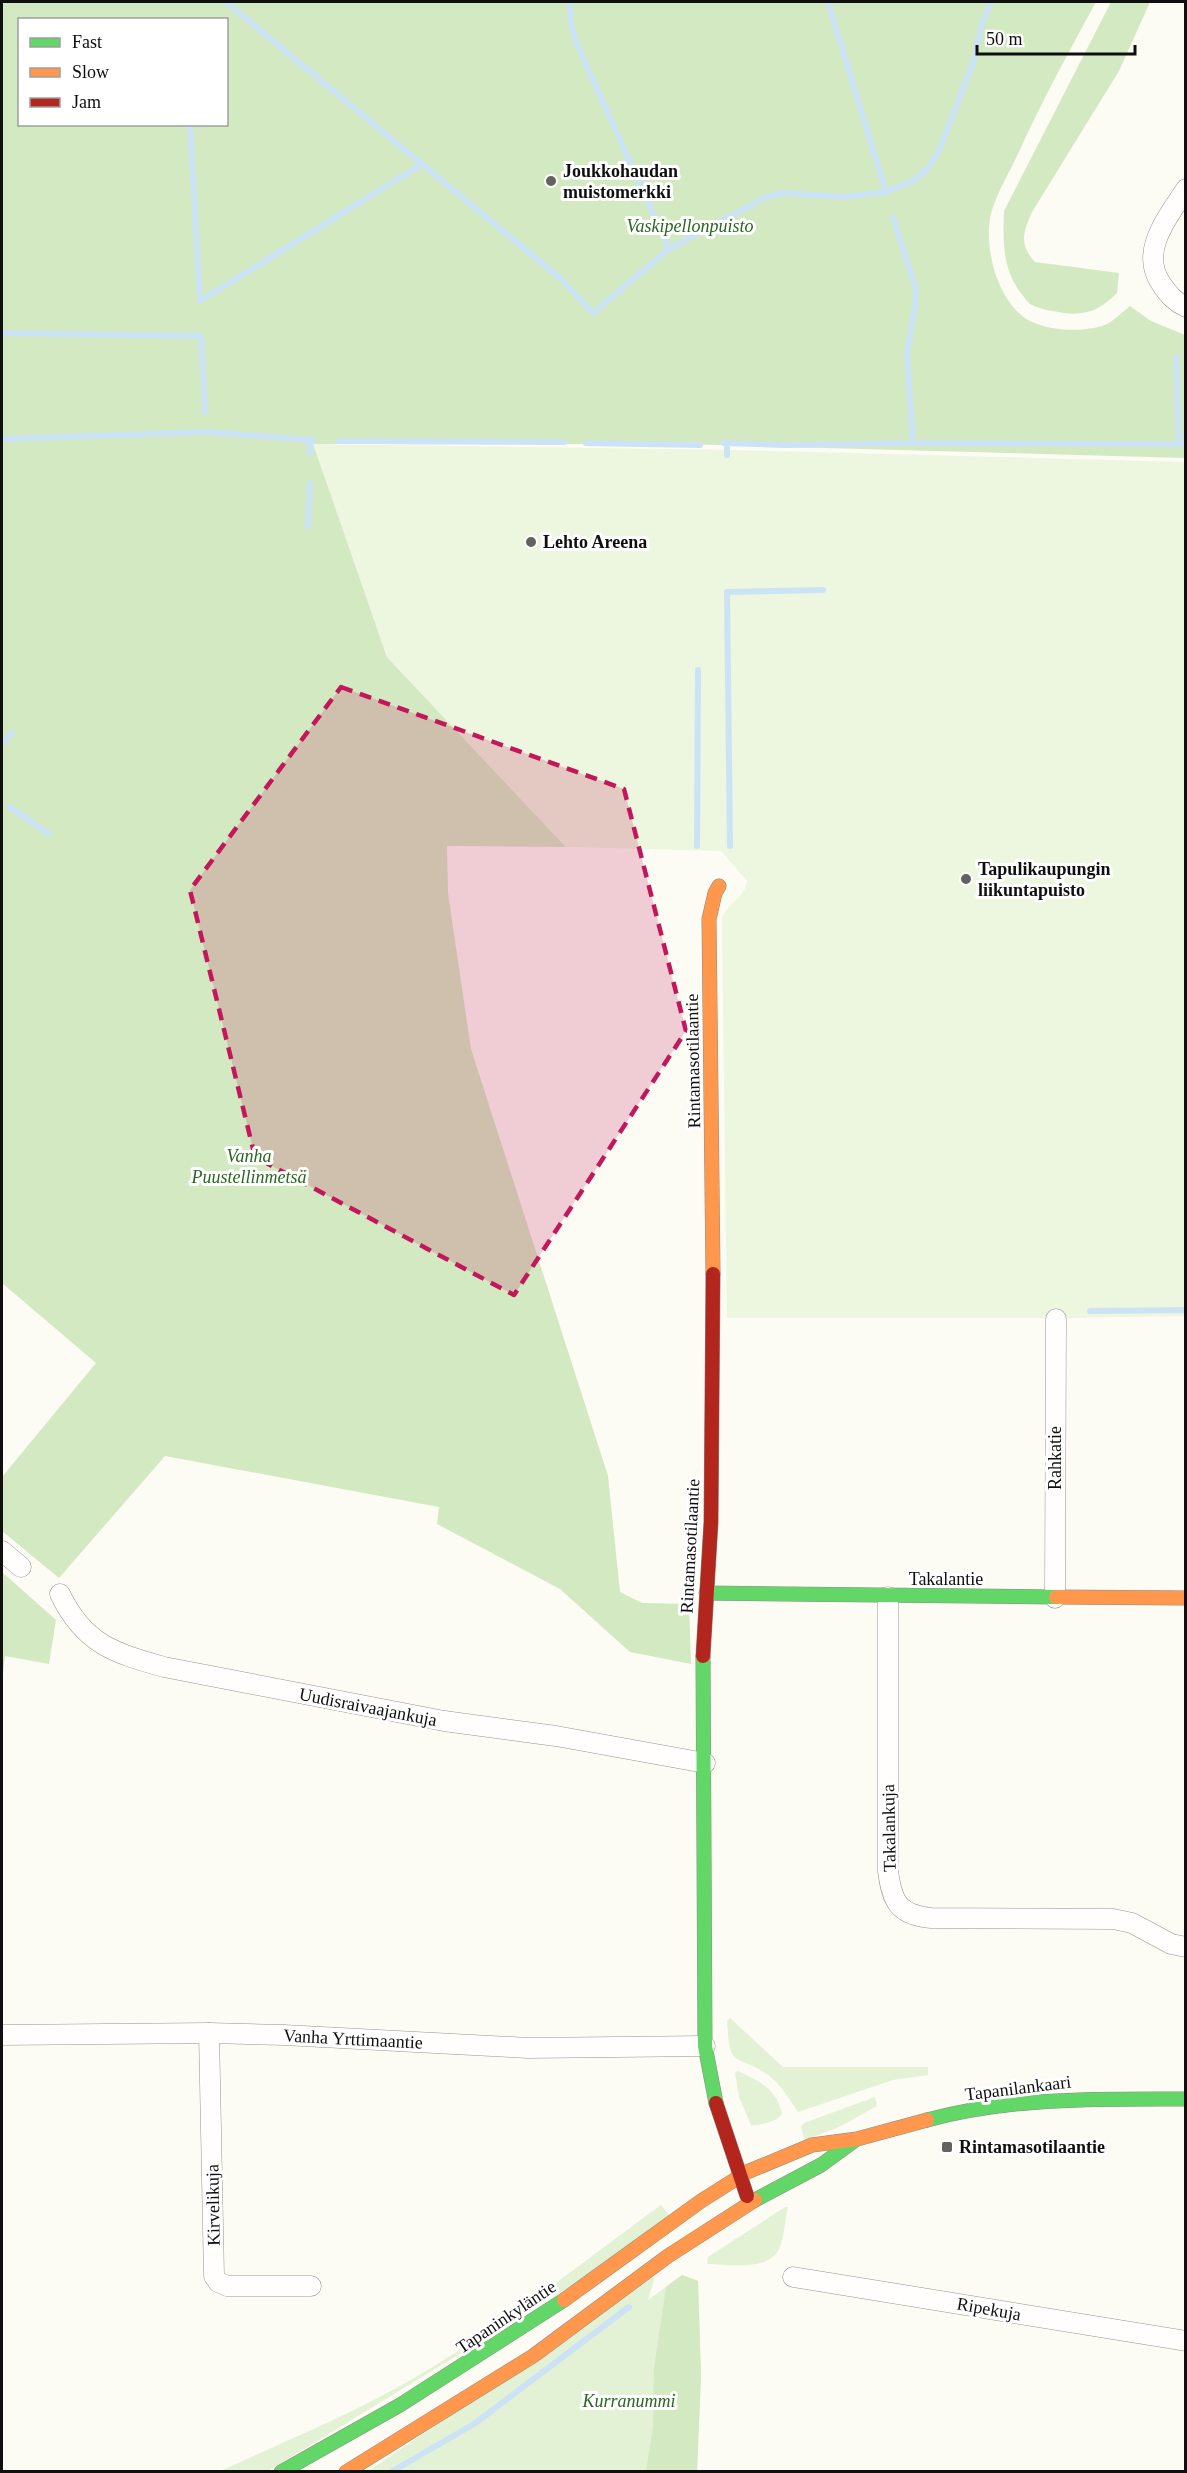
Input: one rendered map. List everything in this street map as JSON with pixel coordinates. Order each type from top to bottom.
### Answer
[{"type":"street","points":[[1185,189],[1156,240],[1153,262],[1159,280],[1168,294],[1185,307]]},
{"type":"street","name":"Rintamasotilaantie","points":[[719,886],[715,893],[710,919],[714,1324],[711,1522],[703,1649],[705,2046],[714,2096],[749,2203]]},
{"type":"street","name":"Rahkatie","points":[[1055,1598],[1056,1319]]},
{"type":"street","points":[[2,1551],[21,1567]]},
{"type":"street","name":"Takalantie","points":[[706,1593],[888,1597],[1185,1598]]},
{"type":"street","name":"Uudisraivaajankuja","points":[[60,1594],[89,1637],[121,1655],[164,1667],[444,1721],[556,1736],[705,1763]]},
{"type":"street","name":"Takalankuja","points":[[888,1597],[888,1871],[891,1893],[896,1903],[907,1912],[919,1917],[931,1918],[1113,1919],[1132,1923],[1171,1944],[1185,1947]]},
{"type":"street","name":"Vanha Yrttimaantie","points":[[2,2035],[209,2033],[530,2048],[705,2046]]},
{"type":"street","name":"Kirvelikuja","points":[[209,2033],[214,2276],[218,2282],[227,2286],[311,2286]]},
{"type":"street","name":"Tapanilankaari","points":[[741,2176],[812,2145],[857,2139],[946,2115],[1029,2102],[1095,2098],[1185,2099]]},
{"type":"street","name":"Tapanilankaari","points":[[749,2203],[821,2165],[857,2139]]},
{"type":"street","name":"Tapaninkyläntie","points":[[281,2472],[430,2389],[592,2281],[670,2223],[741,2176]]},
{"type":"street","points":[[346,2472],[533,2356],[668,2256],[749,2203]]},
{"type":"street","name":"Ripekuja","points":[[794,2277],[1185,2341]]},
{"type":"highlighted area","points":[[341,687],[624,789],[686,1031],[514,1295],[255,1157],[190,890]]},
{"type":"green space","points":[[2,2],[1096,2],[1045,97],[997,196],[989,224],[991,258],[1003,292],[1012,306],[1024,317],[1037,324],[1071,330],[1089,329],[1105,325],[1130,306],[1151,321],[1185,335],[1185,458],[681,444],[314,444],[387,657],[566,847],[447,846],[448,893],[471,1049],[608,1476],[620,1592],[642,1603],[689,1604],[691,1664],[630,1652],[560,1589],[437,1524],[439,1507],[165,1456],[59,1578],[2,1531],[2,1477],[96,1363],[2,1283]]},
{"type":"green space","points":[[1111,2],[1150,2],[1119,71],[1032,212],[1024,238],[1027,250],[1035,262],[1119,273],[1117,293],[1105,303],[1087,312],[1064,313],[1036,307],[1029,303],[1014,283],[1005,253],[1004,211]]},
{"type":"green space","name":"Tapulikaupungin liikuntapuisto","points":[[313,444],[732,450],[1185,462],[1185,1316],[727,1318],[722,919],[727,909],[743,892],[747,881],[721,851],[566,847],[387,657]]},
{"type":"green space","points":[[2,1572],[56,1620],[49,1664],[5,1656],[2,1682]]},
{"type":"green space","points":[[730,2018],[783,2067],[928,2067],[928,2075],[893,2080],[798,2112],[773,2079],[733,2055],[728,2037],[727,2021]]},
{"type":"green space","points":[[738,2071],[760,2082],[771,2092],[780,2105],[782,2114],[780,2117],[751,2125],[739,2097],[735,2073]]},
{"type":"green space","points":[[875,2097],[877,2106],[839,2127],[805,2140],[801,2127],[804,2123]]},
{"type":"green space","points":[[661,2205],[670,2216],[576,2283],[268,2471],[218,2472],[355,2409],[434,2366],[533,2300]]},
{"type":"green space","points":[[788,2207],[782,2240],[773,2256],[756,2264],[707,2264],[708,2257]]},
{"type":"green space","name":"Kurranummi","points":[[682,2275],[698,2281],[701,2376],[697,2471],[367,2472],[655,2276],[648,2300]]},
{"type":"green space","points":[[682,2275],[698,2281],[701,2376],[697,2471],[646,2471],[653,2428],[654,2369],[666,2287]]},
{"type":"waterway","points":[[226,2],[561,279],[593,313],[669,249],[766,197],[783,193],[845,197],[886,192],[915,180],[930,166],[940,148],[974,60],[981,27],[991,2]]},
{"type":"waterway","points":[[570,2],[570,19],[576,42],[669,249]]},
{"type":"waterway","points":[[828,2],[886,192]]},
{"type":"waterway","points":[[190,126],[200,301],[422,164]]},
{"type":"waterway","points":[[893,217],[916,290],[907,354],[913,443]]},
{"type":"waterway","points":[[2,333],[201,336],[205,412]]},
{"type":"waterway","points":[[1176,357],[1179,444]]},
{"type":"waterway","points":[[2,439],[207,432],[313,440]]},
{"type":"waterway","points":[[310,440],[310,453]]},
{"type":"waterway","points":[[339,441],[564,442]]},
{"type":"waterway","points":[[586,443],[700,445]]},
{"type":"waterway","points":[[724,443],[785,445],[1186,444]]},
{"type":"waterway","points":[[727,443],[727,455]]},
{"type":"waterway","points":[[308,526],[310,483]]},
{"type":"waterway","points":[[730,846],[727,592],[823,590]]},
{"type":"waterway","points":[[697,846],[698,670]]},
{"type":"waterway","points":[[2,743],[12,733]]},
{"type":"waterway","points":[[10,807],[49,834]]},
{"type":"waterway","points":[[1090,1311],[1186,1310]]},
{"type":"waterway","points":[[391,2472],[474,2424],[629,2307]]},
{"type":"traffic: fast","points":[[706,1593],[1056,1597]]},
{"type":"traffic: fast","points":[[703,1656],[705,2046],[716,2103]]},
{"type":"traffic: fast","points":[[927,2120],[959,2112],[1023,2103],[1186,2099]]},
{"type":"traffic: fast","points":[[755,2200],[821,2165],[854,2141]]},
{"type":"traffic: fast","points":[[281,2472],[400,2405],[564,2300]]},
{"type":"traffic: slow","points":[[713,1274],[709,919],[719,886]]},
{"type":"traffic: slow","points":[[1056,1597],[1186,1598]]},
{"type":"traffic: slow","points":[[564,2300],[701,2201],[747,2172],[812,2145],[857,2139],[927,2120]]},
{"type":"traffic: slow","points":[[346,2472],[533,2356],[668,2256],[755,2200]]},
{"type":"traffic: jam","points":[[703,1656],[711,1522],[713,1274]]},
{"type":"traffic: jam","points":[[716,2103],[747,2196]]},
{"type":"place","name":"Joukkohaudan muistomerkki","points":[[551,181]]},
{"type":"place","name":"Lehto Areena","points":[[531,542]]},
{"type":"place","name":"Tapulikaupungin liikuntapuisto","points":[[966,879]]},
{"type":"place","name":"Rintamasotilaantie","points":[[947,2147]]},
{"type":"park label","name":"Vaskipellonpuisto","points":[[690,226]]},
{"type":"park label","name":"Vanha Puustellinmetsä","points":[[249,1166]]}]
